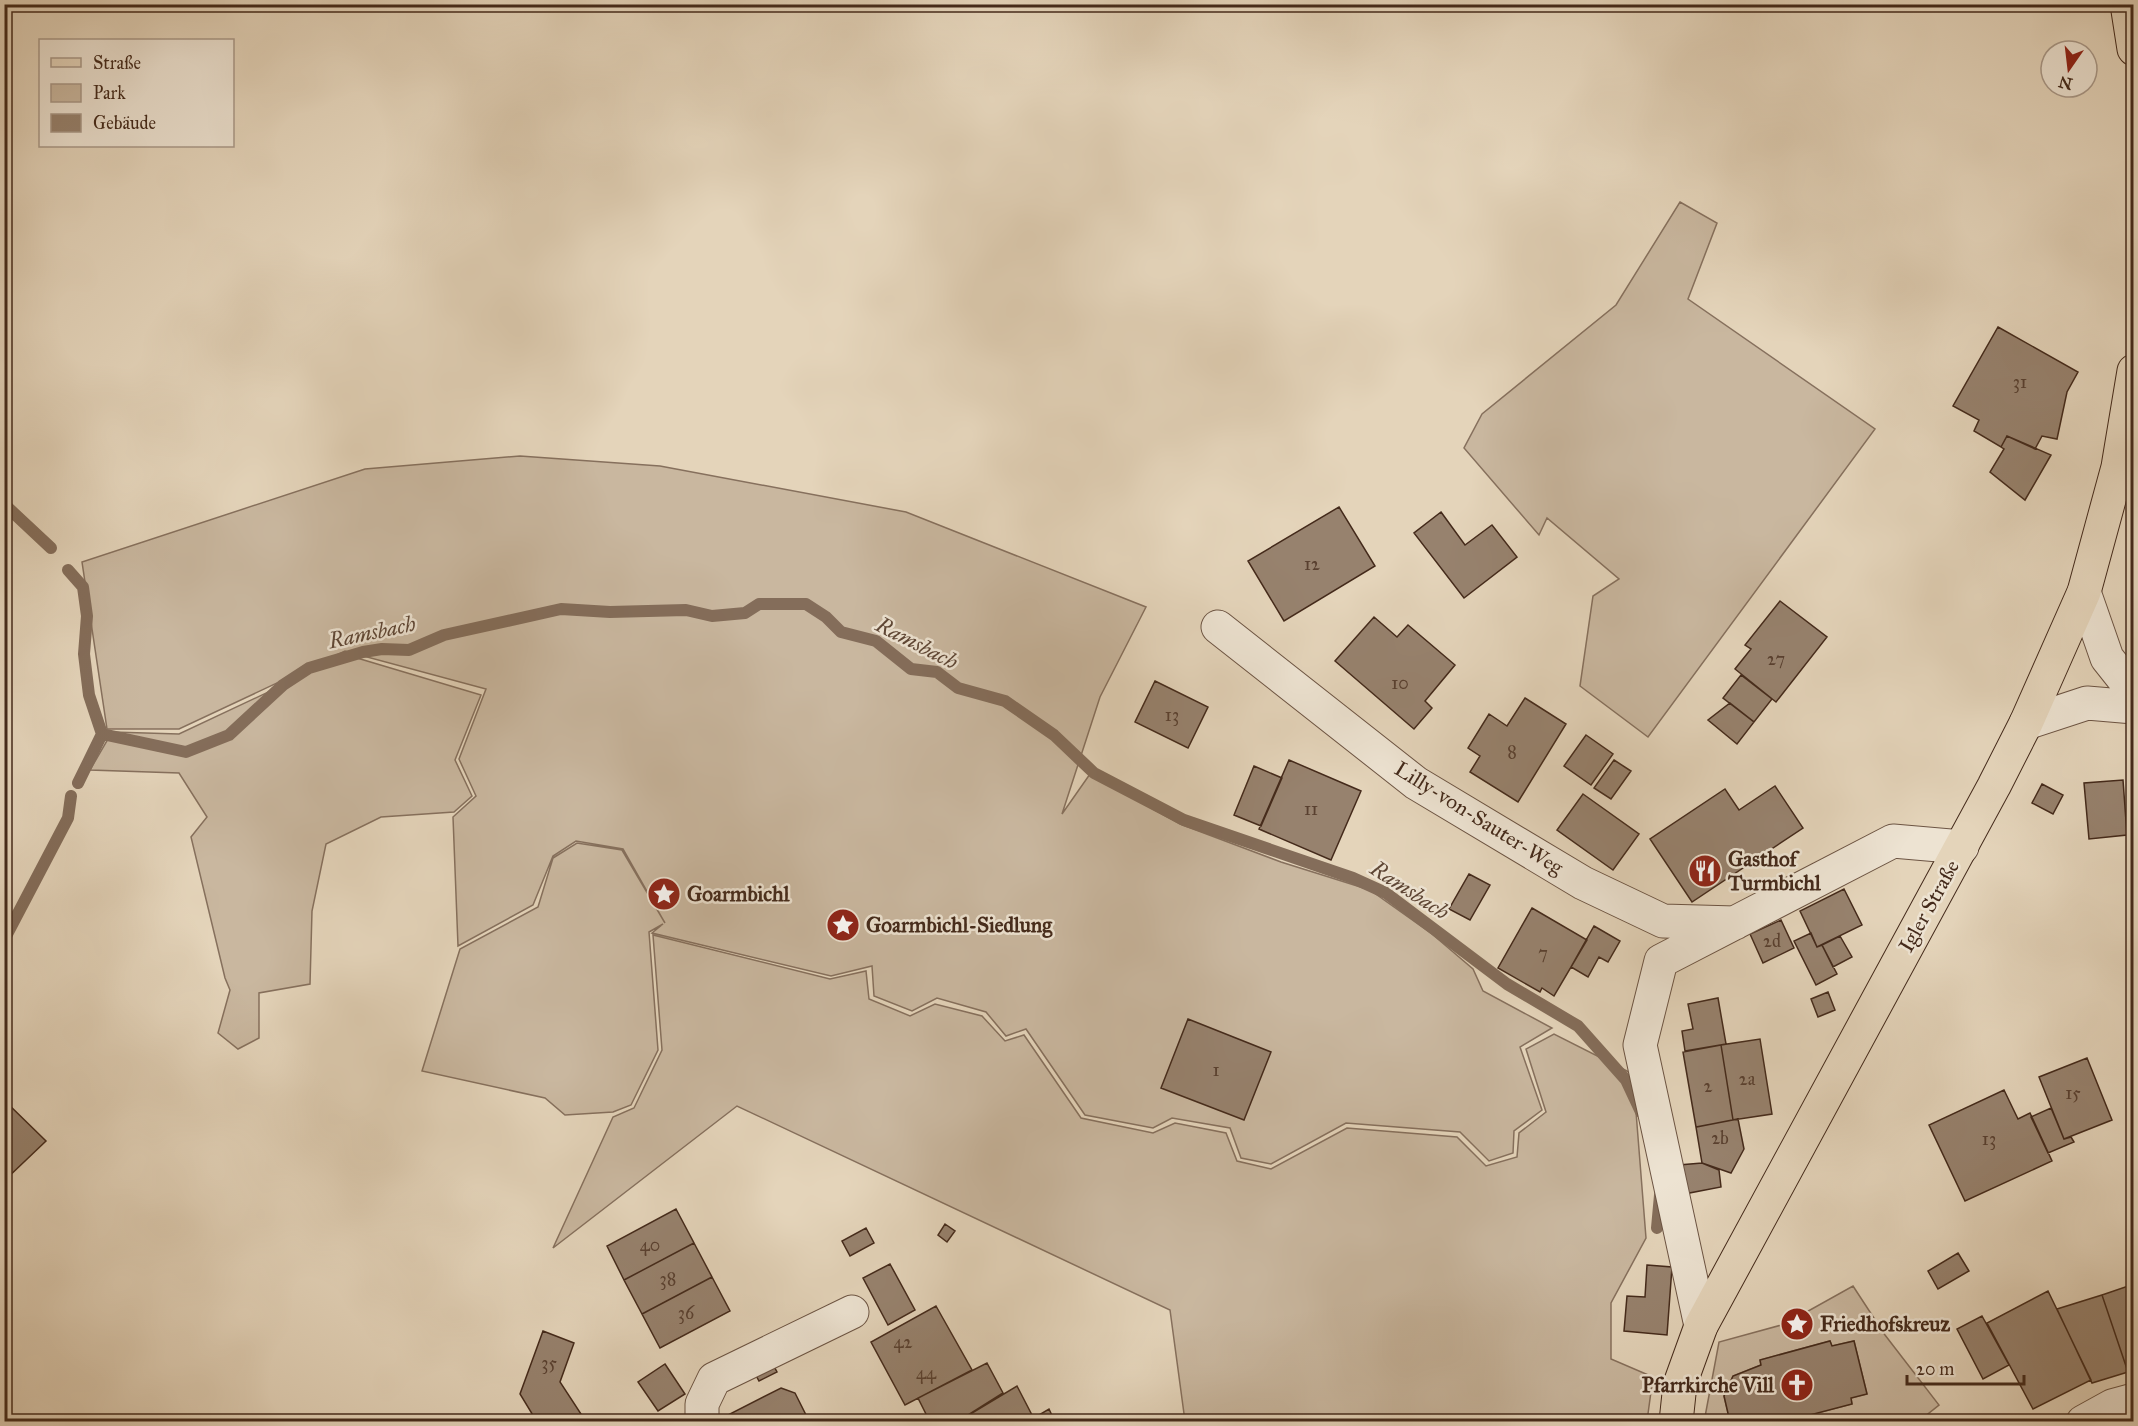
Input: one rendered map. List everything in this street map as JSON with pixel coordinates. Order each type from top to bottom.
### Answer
[{"type":"main road","points":[[2127,4],[2133,49]]},
{"type":"main road","name":"Igler Straße","points":[[1676,1422],[1680,1384],[1701,1326],[1962,847],[2026,723],[2084,592],[2118,466],[2133,371]]},
{"type":"street","points":[[2084,592],[2107,658],[2133,692]]},
{"type":"street","name":"Lilly-von-Sauter-Weg","points":[[1218,627],[1416,783],[1583,883],[1663,921],[1740,923]]},
{"type":"street","points":[[2026,723],[2086,703],[2133,707]]},
{"type":"street","name":"Lilly-von-Sauter-Weg","points":[[1701,1326],[1640,1045],[1661,961],[1740,923],[1893,841],[1962,847]]},
{"type":"street","points":[[702,1422],[702,1404],[714,1379],[852,1312]]},
{"type":"street","points":[[2083,1422],[2112,1406],[2133,1400]]},
{"type":"green space","points":[[1680,202],[1717,223],[1688,299],[1875,429],[1648,737],[1580,686],[1593,596],[1619,579],[1547,518],[1539,535],[1464,448],[1482,414],[1616,305]]},
{"type":"green space","points":[[520,456],[660,466],[906,512],[1146,607],[1100,697],[1062,814],[1090,774],[1180,824],[1281,862],[1370,890],[1432,934],[1473,969],[1483,991],[1552,1028],[1520,1047],[1542,1110],[1514,1131],[1513,1153],[1489,1161],[1460,1132],[1346,1123],[1271,1164],[1241,1158],[1230,1128],[1172,1118],[1153,1128],[1085,1115],[1026,1029],[1006,1036],[986,1012],[937,998],[912,1011],[874,996],[872,966],[831,976],[652,933],[663,924],[649,932],[658,1050],[631,1105],[613,1112],[565,1115],[545,1098],[422,1071],[460,949],[538,907],[553,858],[577,843],[622,850],[665,923],[623,849],[576,841],[553,856],[533,905],[458,946],[453,817],[476,796],[459,759],[486,689],[345,651],[179,729],[107,729],[82,562],[365,469]]},
{"type":"green space","points":[[347,655],[481,695],[455,760],[472,796],[454,812],[381,817],[326,844],[312,911],[310,984],[259,993],[259,1038],[238,1049],[218,1033],[230,990],[225,978],[191,837],[207,817],[179,773],[90,770],[112,732],[179,734]]},
{"type":"green space","points":[[653,935],[830,979],[866,971],[869,999],[910,1016],[935,1004],[982,1016],[1005,1041],[1024,1035],[1081,1118],[1153,1133],[1175,1123],[1226,1133],[1237,1161],[1271,1169],[1347,1128],[1457,1137],[1486,1166],[1517,1157],[1519,1133],[1546,1112],[1526,1049],[1554,1034],[1633,1074],[1646,1238],[1611,1303],[1611,1359],[1653,1377],[1647,1421],[1185,1421],[1170,1310],[737,1106],[553,1248],[613,1117],[634,1108],[662,1050]]},
{"type":"green space","points":[[1853,1286],[1885,1335],[1939,1405],[1919,1421],[1807,1421],[1806,1416],[1852,1404],[1851,1398],[1867,1394],[1854,1341],[1832,1346],[1830,1341],[1760,1360],[1761,1365],[1733,1376],[1724,1396],[1730,1421],[1704,1422],[1719,1342],[1785,1324]]},
{"type":"building","points":[[1998,327],[2078,372],[2067,392],[2057,439],[2042,436],[2035,449],[2007,436],[2001,447],[1974,431],[1979,420],[1953,406]]},
{"type":"building","points":[[2007,436],[2051,455],[2025,500],[1990,472],[2004,449],[2001,447]]},
{"type":"building","points":[[1339,507],[1375,566],[1284,621],[1248,561]]},
{"type":"building","points":[[1441,512],[1465,545],[1492,525],[1517,557],[1464,598],[1414,533]]},
{"type":"building","points":[[1780,601],[1827,637],[1776,702],[1735,669],[1751,649],[1745,645]]},
{"type":"building","points":[[1374,617],[1397,637],[1408,625],[1455,665],[1425,701],[1432,708],[1414,729],[1335,661]]},
{"type":"building","points":[[1741,675],[1772,699],[1754,722],[1723,698]]},
{"type":"building","points":[[1155,681],[1208,707],[1188,748],[1135,722]]},
{"type":"building","points":[[1525,698],[1566,724],[1518,802],[1470,772],[1480,756],[1468,748],[1489,714],[1507,726]]},
{"type":"building","points":[[1730,703],[1754,722],[1737,744],[1708,720]]},
{"type":"building","points":[[1586,735],[1613,754],[1591,785],[1564,766]]},
{"type":"building","points":[[1289,760],[1361,791],[1331,860],[1259,829]]},
{"type":"building","points":[[1614,760],[1631,771],[1611,799],[1594,788]]},
{"type":"building","points":[[1254,766],[1282,778],[1261,826],[1234,815]]},
{"type":"building","points":[[2123,780],[2127,835],[2089,839],[2084,783]]},
{"type":"building","points":[[2042,784],[2063,795],[2053,814],[2032,803]]},
{"type":"building","name":"Gasthof Turmbichl","points":[[1775,786],[1803,828],[1692,902],[1650,839],[1725,789],[1739,810]]},
{"type":"building","points":[[1583,794],[1639,834],[1613,870],[1557,830]]},
{"type":"building","points":[[1469,874],[1490,885],[1470,920],[1449,909]]},
{"type":"building","points":[[1844,889],[1862,925],[1817,947],[1800,911]]},
{"type":"building","points":[[1532,908],[1587,940],[1554,996],[1542,988],[1540,992],[1498,968]]},
{"type":"building","points":[[1781,920],[1794,948],[1763,963],[1750,934]]},
{"type":"building","points":[[1594,926],[1620,941],[1608,962],[1599,957],[1588,977],[1571,967]]},
{"type":"building","points":[[1811,933],[1817,947],[1822,945],[1837,974],[1816,985],[1794,941]]},
{"type":"building","points":[[1840,936],[1852,957],[1833,967],[1822,945]]},
{"type":"building","points":[[1828,992],[1835,1010],[1818,1017],[1811,999]]},
{"type":"building","points":[[1718,998],[1726,1044],[1685,1051],[1682,1031],[1693,1029],[1688,1004]]},
{"type":"building","points":[[1188,1019],[1271,1052],[1244,1120],[1161,1088]]},
{"type":"building","points":[[1760,1039],[1772,1114],[1733,1120],[1721,1045]]},
{"type":"building","points":[[1721,1045],[1733,1120],[1696,1127],[1683,1052]]},
{"type":"building","points":[[2087,1058],[2112,1120],[2064,1139],[2039,1077]]},
{"type":"building","points":[[2004,1090],[2018,1119],[2030,1113],[2052,1161],[1965,1201],[1929,1125]]},
{"type":"building","points":[[4,1100],[46,1141],[4,1181]]},
{"type":"building","points":[[2051,1108],[2064,1139],[2071,1137],[2074,1142],[2048,1153],[2031,1117]]},
{"type":"building","points":[[1738,1119],[1744,1149],[1731,1173],[1702,1163],[1696,1127]]},
{"type":"building","points":[[1702,1163],[1719,1170],[1721,1187],[1684,1194],[1679,1165]]},
{"type":"building","points":[[676,1209],[694,1243],[624,1280],[607,1246]]},
{"type":"building","points":[[945,1224],[955,1231],[947,1242],[938,1235]]},
{"type":"building","points":[[866,1228],[874,1243],[850,1256],[842,1241]]},
{"type":"building","points":[[694,1243],[712,1277],[642,1314],[624,1280]]},
{"type":"building","points":[[1958,1253],[1969,1271],[1938,1289],[1928,1271]]},
{"type":"building","points":[[890,1264],[915,1310],[888,1325],[863,1278]]},
{"type":"building","points":[[1647,1265],[1672,1267],[1667,1335],[1624,1331],[1627,1296],[1645,1297]]},
{"type":"building","points":[[712,1277],[730,1311],[660,1348],[642,1314]]},
{"type":"building","points":[[2134,1284],[2134,1370],[2128,1372],[2102,1295]]},
{"type":"building","points":[[2048,1291],[2091,1380],[2033,1409],[1987,1323]]},
{"type":"building","points":[[2102,1295],[2128,1372],[2092,1383],[2057,1309]]},
{"type":"building","points":[[936,1306],[972,1370],[905,1405],[871,1342]]},
{"type":"building","points":[[1982,1316],[2009,1365],[1983,1379],[1957,1329]]},
{"type":"building","points":[[543,1331],[574,1343],[560,1382],[583,1417],[576,1422],[537,1422],[520,1394]]},
{"type":"building","name":"Pfarrkirche Vill","points":[[1830,1341],[1832,1346],[1854,1341],[1867,1394],[1851,1398],[1852,1404],[1806,1416],[1807,1422],[1730,1422],[1724,1396],[1733,1376],[1761,1365],[1760,1360]]},
{"type":"building","points":[[770,1359],[777,1372],[759,1381],[752,1368]]},
{"type":"building","points":[[987,1363],[1003,1393],[957,1422],[930,1422],[918,1398]]},
{"type":"building","points":[[665,1364],[685,1394],[658,1411],[638,1382]]},
{"type":"building","points":[[1017,1386],[1033,1417],[1025,1422],[957,1422]]},
{"type":"building","points":[[781,1388],[795,1393],[807,1417],[798,1422],[724,1422],[722,1418]]},
{"type":"building","points":[[1049,1409],[1055,1422],[1027,1422]]},
{"type":"building","points":[[810,1416],[813,1422],[799,1422]]},
{"type":"waterway","name":"Ramsbach","points":[[4,504],[51,548]]},
{"type":"waterway","name":"Ramsbach","points":[[68,570],[83,587],[87,616],[84,654],[89,695],[102,734],[186,752],[229,735],[283,685],[309,668],[363,652],[382,649],[409,650],[444,635],[561,609],[610,612],[686,610],[712,616],[745,613],[759,604],[806,604],[826,617],[841,632],[876,641],[911,669],[937,672],[958,688],[1005,701],[1054,735],[1094,773],[1184,820],[1353,878],[1386,893],[1507,984],[1578,1026],[1626,1080],[1641,1112]]},
{"type":"waterway","points":[[78,783],[102,734]]},
{"type":"waterway","points":[[4,940],[68,818],[71,796]]},
{"type":"waterway","name":"Ramsbach","points":[[1657,1228],[1660,1195]]},
{"type":"place","name":"Gasthof Turmbichl","points":[[1705,871]]},
{"type":"place","name":"Goarmbichl","points":[[664,894]]},
{"type":"place","name":"Goarmbichl-Siedlung","points":[[843,925]]},
{"type":"place","name":"Friedhofskreuz","points":[[1797,1324]]},
{"type":"place","name":"Pfarrkirche Vill","points":[[1797,1385]]}]
